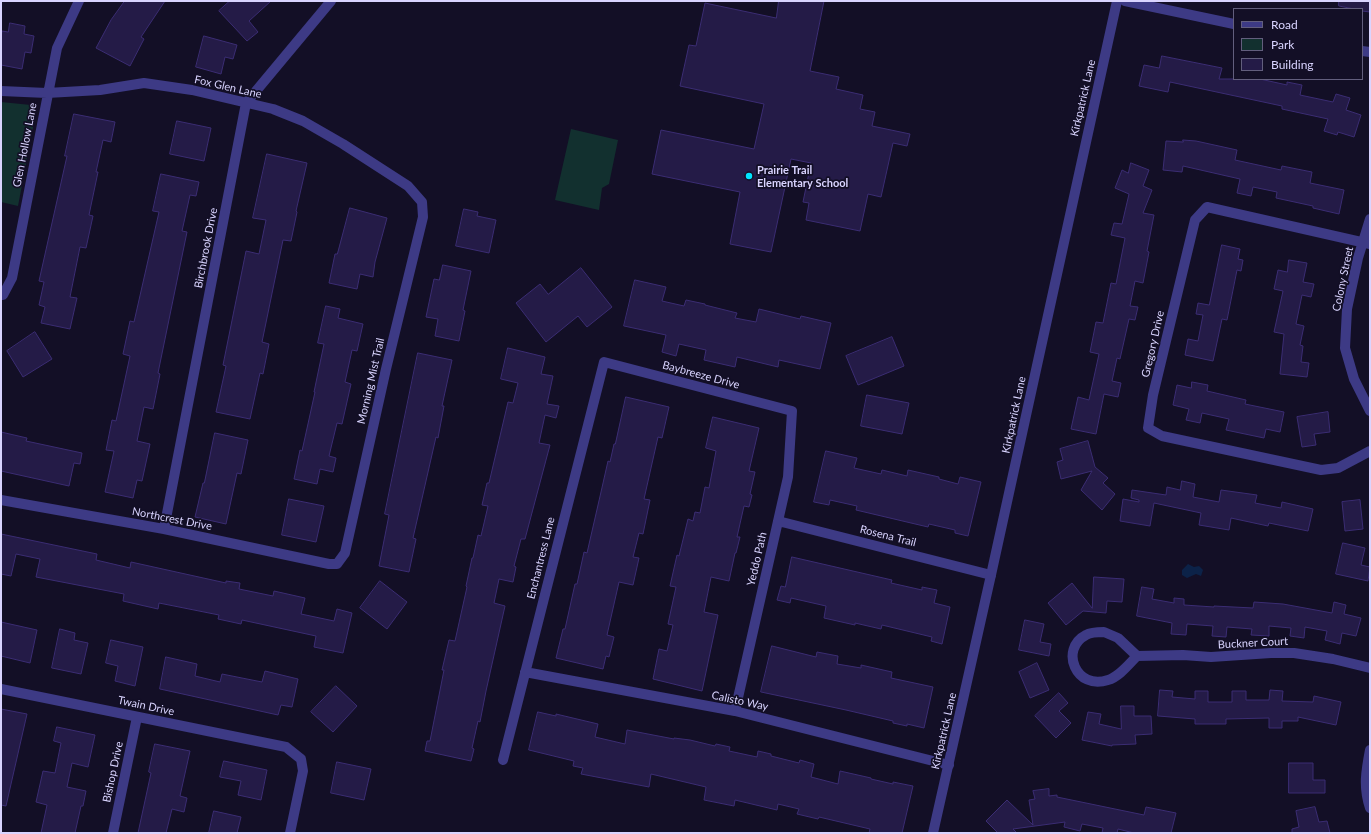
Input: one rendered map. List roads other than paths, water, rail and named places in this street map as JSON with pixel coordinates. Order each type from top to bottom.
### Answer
[{"type":"street","name":"Glen Hollow Lane","points":[[1,295],[12,278],[57,48],[79,1]]},
{"type":"street","name":"Birchbrook Drive","points":[[164,529],[246,103],[331,1]]},
{"type":"street","name":"Kirkpatrick Lane","points":[[933,833],[991,575],[1116,1]]},
{"type":"street","points":[[1125,1],[1233,24]]},
{"type":"street","name":"Fox Glen Lane","points":[[1,91],[47,93],[100,90],[144,84],[192,90],[273,109],[303,121],[343,144],[408,186],[422,202]]},
{"type":"street","name":"Morning Mist Trail","points":[[337,564],[345,553],[386,369],[423,217],[422,202]]},
{"type":"street","name":"Gregory Drive","points":[[1367,243],[1207,207],[1195,220],[1153,395],[1148,428],[1162,436],[1322,470],[1338,468],[1370,451]]},
{"type":"street","name":"Colony Street","points":[[1370,219],[1367,243],[1358,258],[1347,309],[1345,348],[1354,379],[1370,411]]},
{"type":"street","name":"Baybreeze Drive","points":[[604,362],[792,411]]},
{"type":"street","name":"Enchantress Lane","points":[[503,760],[604,362]]},
{"type":"street","name":"Yeddo Path","points":[[735,711],[788,477],[792,411]]},
{"type":"street","name":"Northcrest Drive","points":[[1,500],[164,529],[329,564],[337,564]]},
{"type":"street","name":"Rosena Trail","points":[[778,520],[991,575]]},
{"type":"street","points":[[1104,632],[1118,638],[1136,656],[1112,678],[1107,681],[1095,681],[1084,679],[1078,673],[1073,656],[1074,646],[1079,639],[1087,634],[1104,632]]},
{"type":"street","name":"Buckner Court","points":[[1136,656],[1183,655],[1211,658],[1271,653],[1294,653],[1333,659],[1370,668]]},
{"type":"street","name":"Calisto Way","points":[[525,672],[735,711],[949,764]]},
{"type":"street","name":"Twain Drive","points":[[1,688],[286,748],[301,759],[303,771],[290,833]]},
{"type":"street","name":"Bishop Drive","points":[[113,833],[137,717]]},
{"type":"street","points":[[1370,750],[1366,770],[1365,794],[1370,808]]},
{"type":"water","points":[[1188,564],[1194,567],[1199,566],[1203,570],[1201,576],[1196,574],[1187,578],[1182,575],[1182,570]]},
{"type":"place","name":"Prairie Trail Elementary School","points":[[749,176]]}]
